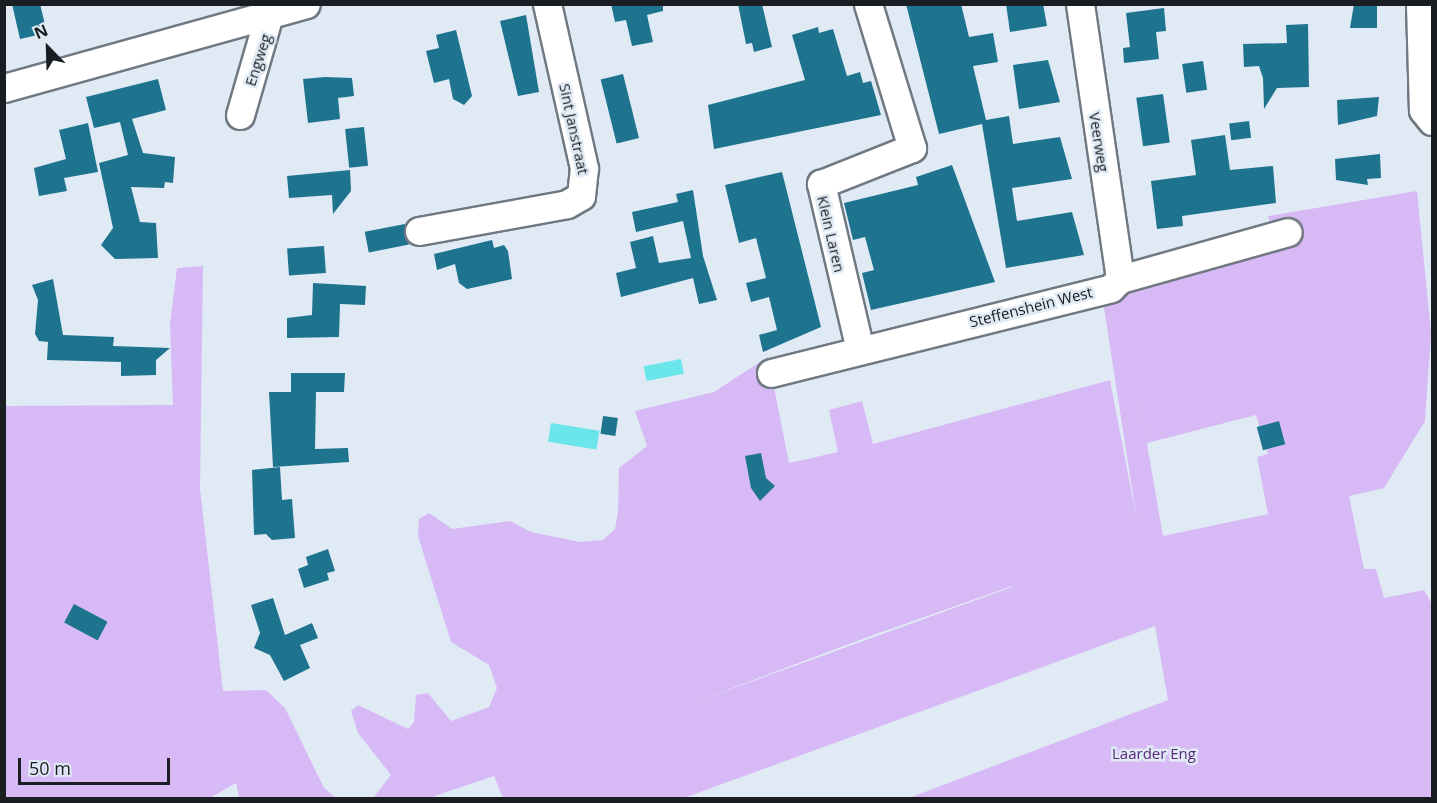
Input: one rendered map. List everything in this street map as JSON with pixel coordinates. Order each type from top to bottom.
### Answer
[{"type":"street","points":[[4,88],[271,9],[306,4]]},
{"type":"street","name":"Sint Janstraat","points":[[419,231],[567,204],[581,196],[584,168],[547,4]]},
{"type":"street","name":"Klein Laren","points":[[860,350],[821,184],[912,148],[868,4]]},
{"type":"street","name":"Veerweg","points":[[1080,4],[1115,290]]},
{"type":"street","points":[[1420,4],[1426,121]]},
{"type":"street","name":"Engweg","points":[[240,115],[271,9]]},
{"type":"street","name":"Steffenshein West","points":[[771,373],[1115,290],[1288,232]]},
{"type":"green space","name":"Laarder Eng","points":[[1417,191],[1431,333],[1425,421],[1384,488],[1349,496],[1364,569],[1376,569],[1384,598],[1424,590],[1432,604],[1432,798],[909,798],[1168,700],[1155,626],[684,798],[503,798],[494,776],[429,798],[373,798],[391,775],[358,733],[351,711],[358,705],[408,729],[414,722],[416,695],[428,693],[451,721],[489,707],[497,688],[489,665],[451,642],[418,536],[419,519],[429,513],[452,529],[510,521],[531,532],[580,542],[603,540],[615,529],[618,512],[619,468],[647,446],[635,411],[714,392],[768,357],[789,463],[838,452],[829,410],[862,401],[873,444],[1110,380],[1137,521],[1102,295],[1275,241],[1268,216]],"holes":[[[1138,392],[1147,443],[1256,415],[1268,454],[1257,457],[1268,514],[1163,536]],[[1012,587],[695,702],[865,638]]]},
{"type":"green space","points":[[203,266],[200,488],[223,691],[266,690],[285,708],[324,788],[336,798],[239,798],[236,783],[210,798],[5,798],[4,406],[173,405],[170,324],[177,268]]},
{"type":"water","points":[[681,359],[684,374],[647,381],[644,366]]},
{"type":"water","points":[[551,423],[599,431],[596,449],[548,442]]},
{"type":"building","points":[[12,4],[40,4],[47,33],[20,39]]},
{"type":"building","points":[[611,4],[663,4],[663,11],[647,15],[653,42],[632,46],[626,20],[615,22]]},
{"type":"building","points":[[738,4],[762,4],[772,47],[754,52],[752,43],[746,44]]},
{"type":"building","points":[[906,4],[961,4],[969,37],[993,33],[998,62],[973,66],[986,120],[1009,116],[1013,144],[1060,137],[1072,179],[1012,188],[1017,221],[1072,212],[1084,255],[1006,268],[982,124],[939,134]]},
{"type":"building","points":[[1006,4],[1043,4],[1047,26],[1010,32]]},
{"type":"building","points":[[1354,4],[1377,4],[1377,28],[1350,28]]},
{"type":"building","points":[[1164,8],[1166,31],[1156,32],[1159,59],[1124,63],[1123,48],[1130,47],[1126,13]]},
{"type":"building","points":[[526,15],[539,92],[518,96],[500,21]]},
{"type":"building","points":[[1308,24],[1309,87],[1277,88],[1264,109],[1263,78],[1259,66],[1244,67],[1243,44],[1287,43],[1286,25]]},
{"type":"building","points":[[818,27],[819,33],[833,29],[847,76],[860,72],[863,83],[871,81],[881,115],[714,149],[708,105],[805,80],[792,35]]},
{"type":"building","points":[[456,30],[472,96],[464,105],[453,99],[449,79],[434,83],[426,51],[439,48],[436,35]]},
{"type":"building","points":[[1048,60],[1060,102],[1019,109],[1013,65]]},
{"type":"building","points":[[1203,61],[1207,90],[1186,93],[1182,64]]},
{"type":"building","points":[[623,74],[639,138],[617,144],[601,80]]},
{"type":"building","points":[[352,78],[354,96],[338,98],[340,119],[308,123],[303,79]]},
{"type":"building","points":[[158,79],[166,110],[132,119],[143,153],[175,157],[173,183],[165,182],[164,188],[131,187],[140,222],[156,223],[158,258],[115,259],[101,245],[113,228],[99,163],[128,155],[120,122],[94,128],[86,97]]},
{"type":"building","points":[[1163,94],[1170,143],[1143,146],[1136,98]]},
{"type":"building","points":[[1379,97],[1377,116],[1338,125],[1337,100]]},
{"type":"building","points":[[1249,121],[1251,138],[1231,140],[1229,123]]},
{"type":"building","points":[[88,123],[98,172],[64,178],[67,191],[39,196],[34,168],[66,159],[59,130]]},
{"type":"building","points":[[364,127],[368,166],[349,168],[345,129]]},
{"type":"building","points":[[1225,135],[1230,170],[1273,166],[1276,203],[1182,216],[1183,226],[1157,229],[1151,181],[1196,175],[1191,140]]},
{"type":"building","points":[[1380,154],[1381,178],[1367,179],[1368,185],[1336,180],[1335,159]]},
{"type":"building","points":[[952,165],[995,282],[871,310],[862,273],[874,270],[865,237],[853,240],[844,203],[918,185],[916,177]]},
{"type":"building","points":[[350,170],[351,191],[333,214],[332,195],[289,198],[287,176]]},
{"type":"building","points":[[782,172],[821,327],[763,352],[759,335],[777,330],[769,297],[751,302],[746,283],[766,278],[756,238],[739,243],[725,185]]},
{"type":"building","points":[[693,190],[703,256],[717,300],[699,304],[693,278],[621,297],[616,273],[636,268],[630,242],[653,236],[659,263],[691,258],[683,221],[636,232],[632,212],[678,202],[676,194]]},
{"type":"building","points":[[405,224],[409,245],[369,252],[365,232]]},
{"type":"building","points":[[492,240],[494,248],[504,245],[508,251],[512,279],[467,289],[459,283],[455,264],[437,270],[434,254]]},
{"type":"building","points":[[324,246],[326,273],[289,276],[287,249]]},
{"type":"building","points":[[53,279],[63,335],[114,337],[113,346],[170,348],[156,360],[156,375],[121,376],[121,362],[47,360],[48,342],[39,341],[35,334],[38,300],[32,285]]},
{"type":"building","points":[[313,283],[366,286],[365,305],[340,304],[339,337],[287,338],[287,318],[312,315]]},
{"type":"building","points":[[291,373],[345,373],[344,392],[316,392],[315,449],[348,448],[349,462],[273,467],[269,392],[291,392]]},
{"type":"building","points":[[603,416],[618,418],[615,436],[600,434]]},
{"type":"building","points":[[1279,421],[1285,444],[1263,450],[1257,427]]},
{"type":"building","points":[[761,453],[766,478],[775,486],[760,501],[751,488],[745,456]]},
{"type":"building","points":[[280,467],[282,500],[292,499],[295,538],[272,540],[266,534],[254,535],[252,470]]},
{"type":"building","points":[[328,549],[335,571],[327,573],[329,580],[304,588],[298,569],[308,565],[306,557]]},
{"type":"building","points":[[273,598],[285,635],[312,623],[318,638],[300,645],[310,668],[284,681],[270,655],[254,648],[260,633],[251,605]]},
{"type":"building","points":[[74,604],[108,622],[98,640],[64,623]]}]
